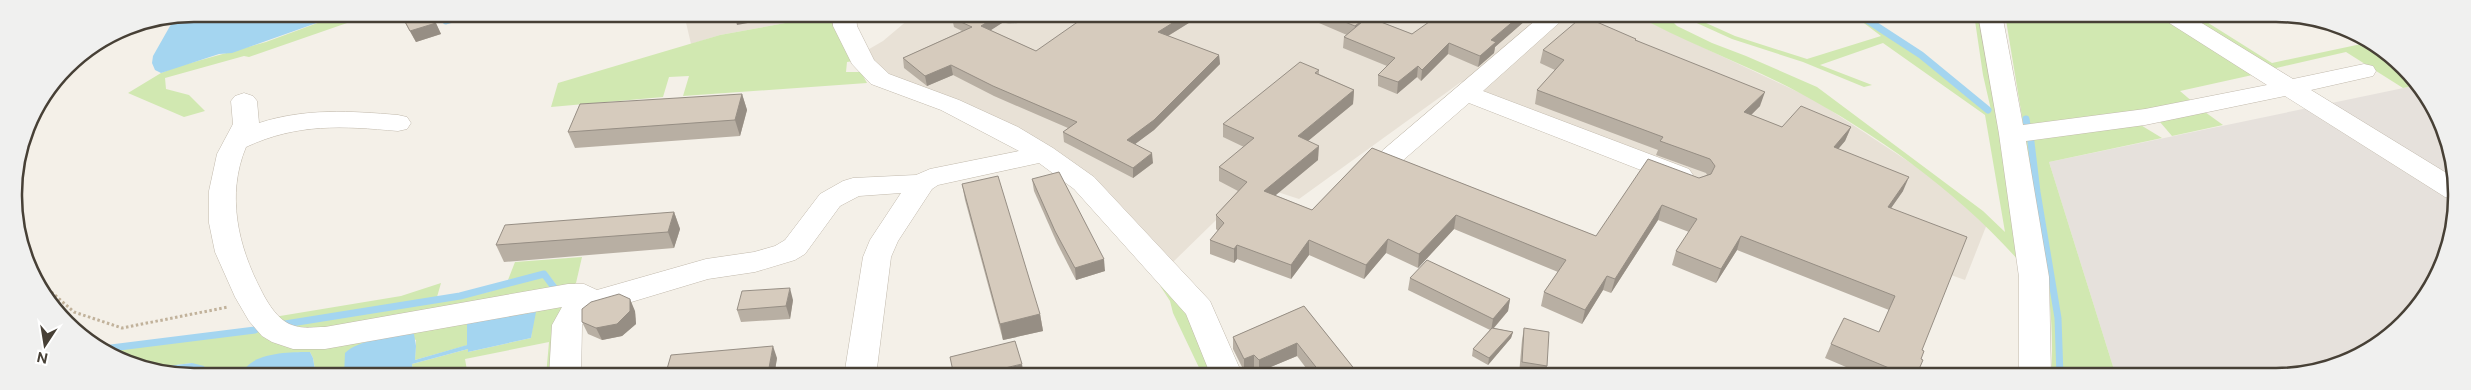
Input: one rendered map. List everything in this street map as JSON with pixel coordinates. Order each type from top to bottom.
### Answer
[{"type":"street","points":[[845,22],[864,64],[880,79],[950,104],[1009,133],[1044,154],[1084,183],[1199,309],[1223,367]]},
{"type":"street","points":[[1392,156],[1547,23]]},
{"type":"street","points":[[1992,23],[2012,134],[2034,277],[2035,367]]},
{"type":"street","points":[[2186,23],[2448,187]]},
{"type":"street","points":[[2012,134],[2081,127],[2206,106],[2364,71]]},
{"type":"street","points":[[1465,93],[1695,181]]},
{"type":"street","points":[[244,101],[246,123],[243,133],[236,142],[226,173],[222,224],[226,247],[237,273],[254,304],[272,327],[283,334],[309,339],[568,295],[584,295],[590,302]]},
{"type":"street","points":[[236,142],[271,126],[300,120],[347,118],[398,123]]},
{"type":"street","points":[[861,367],[877,257],[884,240],[922,183],[930,178],[1044,154]]},
{"type":"street","points":[[566,367],[568,325],[578,308],[590,302],[637,292],[706,269],[770,259],[795,247],[830,200],[846,190],[873,185],[922,183]]},
{"type":"path","points":[[55,295],[74,312],[122,328],[130,328],[197,312],[254,304]]},
{"type":"shaded area","points":[[686,22],[790,22],[720,35],[691,44]]},
{"type":"shaded area","points":[[905,22],[1651,23],[1815,100],[1929,175],[1987,224],[1965,280],[1883,251],[1461,82],[1299,199],[1253,184],[1171,264],[1093,183],[889,79],[864,52],[883,41]]},
{"type":"shaded area","points":[[2410,87],[2431,119],[2445,161],[2448,206],[2445,229],[2435,261],[2413,300],[2390,325],[2372,338],[2342,354],[2321,362],[2287,367],[2113,367],[2049,162]]},
{"type":"green space","points":[[320,22],[350,22],[249,57],[244,56],[165,78],[166,89],[189,95],[205,111],[184,117],[128,93],[161,73],[176,67],[266,42]]},
{"type":"green space","points":[[790,22],[836,22],[854,61],[847,62],[846,72],[861,72],[867,83],[683,96],[689,76],[669,77],[663,97],[551,107],[558,83],[720,35]]},
{"type":"green space","points":[[1651,23],[1674,23],[1712,43],[1817,87],[1983,211],[2005,232],[1985,115],[1883,43],[1820,65],[1872,85],[1864,87],[1803,62],[1732,39],[1696,23],[1705,23],[1735,36],[1807,59],[1881,36],[1864,23],[1868,23],[1919,56],[1989,112],[1991,110],[1983,75],[1975,23],[1986,23],[2019,261],[1995,235],[1943,188],[1857,126],[1796,91]]},
{"type":"green space","points":[[2006,23],[2177,23],[2257,74],[2180,91],[2194,103],[2024,129]]},
{"type":"green space","points":[[2198,23],[2208,23],[2272,63],[2359,44],[2381,58],[2410,87],[2403,88],[2346,52],[2272,69]]},
{"type":"green space","points":[[2205,112],[2223,125],[2172,136],[2160,122]]},
{"type":"green space","points":[[2139,124],[2162,138],[2049,162],[2113,367],[2061,367],[2060,318],[2038,192],[2032,139]]},
{"type":"green space","points":[[2029,139],[2035,191],[2056,317],[2058,367],[2051,367],[2051,318],[2048,289],[2025,142]]},
{"type":"green space","points":[[582,257],[576,283],[569,288],[558,287],[546,272],[508,280],[515,262]]},
{"type":"green space","points":[[542,275],[552,288],[328,332],[283,326],[460,298],[488,292]]},
{"type":"green space","points":[[441,283],[437,297],[279,324],[274,317],[401,296]]},
{"type":"green space","points":[[1159,284],[1193,313],[1214,367],[1199,367],[1173,313],[1170,301]]},
{"type":"green space","points":[[569,299],[560,367],[547,367],[549,342],[465,359],[466,367],[412,367],[412,364],[468,349],[468,352],[531,338],[535,310],[468,345],[415,360],[416,340],[404,335],[363,343],[346,367],[314,367],[310,352],[292,353],[257,367],[197,367],[192,363],[172,365],[150,362],[117,349],[259,331],[277,342]]},
{"type":"water","points":[[195,22],[319,22],[232,53],[219,54],[161,73],[155,70],[152,63],[153,56],[172,24]]},
{"type":"water","points":[[536,312],[531,338],[468,352],[468,349],[412,364],[412,367],[344,367],[345,353],[351,348],[387,337],[414,334],[416,346],[415,360],[467,345],[467,323]]},
{"type":"water","points":[[292,352],[310,352],[314,367],[247,367],[252,362],[261,358]]},
{"type":"water","points":[[192,363],[204,367],[184,367],[172,365]]},
{"type":"building","points":[[405,22],[436,23],[410,31]]},
{"type":"building","points":[[962,22],[987,22],[981,26],[1036,51],[1077,22],[1173,22],[1158,32],[1219,55],[1154,120],[1127,140],[1152,153],[1133,168],[1063,132],[1077,122],[993,86],[951,65],[925,76],[903,58],[972,27]]},
{"type":"building","points":[[1346,23],[1359,23],[1355,26]]},
{"type":"building","points":[[1361,23],[1382,23],[1412,34],[1428,23],[1512,23],[1491,40],[1496,42],[1480,56],[1449,43],[1422,70],[1418,66],[1398,82],[1378,75],[1395,58],[1344,37]]},
{"type":"building","points":[[1575,23],[1598,23],[1635,40],[1765,92],[1744,112],[1782,127],[1801,106],[1851,127],[1834,147],[1909,177],[1888,207],[1967,237],[1922,350],[1924,351],[1921,359],[1923,360],[1920,367],[1887,367],[1831,344],[1844,318],[1879,332],[1895,296],[1741,236],[1721,269],[1676,251],[1697,219],[1662,205],[1615,279],[1607,276],[1585,310],[1544,292],[1566,260],[1456,215],[1419,254],[1388,239],[1366,265],[1309,240],[1291,265],[1237,245],[1234,249],[1210,240],[1224,223],[1216,215],[1247,182],[1219,167],[1254,138],[1223,124],[1300,62],[1319,70],[1315,73],[1354,90],[1298,136],[1319,146],[1264,191],[1312,210],[1372,148],[1596,236],[1648,159],[1699,178],[1711,174],[1715,166],[1710,159],[1660,141],[1663,137],[1537,90],[1564,60],[1543,50]]},
{"type":"building","points":[[742,94],[735,120],[568,132],[580,104]]},
{"type":"building","points":[[1059,172],[1104,259],[1075,268],[1055,231],[1032,179]]},
{"type":"building","points":[[998,176],[1040,314],[1000,324],[962,184]]},
{"type":"building","points":[[674,212],[668,232],[496,245],[505,225]]},
{"type":"building","points":[[1427,260],[1510,299],[1493,319],[1410,278]]},
{"type":"building","points":[[790,288],[786,306],[737,310],[742,291]]},
{"type":"building","points":[[619,294],[630,299],[630,311],[617,324],[596,328],[582,322],[582,309],[591,302]]},
{"type":"building","points":[[1304,306],[1353,367],[1316,367],[1297,343],[1259,360],[1254,355],[1244,359],[1233,337]]},
{"type":"building","points":[[1492,328],[1513,332],[1489,358],[1473,349]]},
{"type":"building","points":[[1524,328],[1549,332],[1547,366],[1522,362]]},
{"type":"building","points":[[1015,341],[1022,364],[1009,367],[952,367],[950,357]]},
{"type":"building","points":[[773,346],[769,367],[668,367],[671,355]]},
{"type":"waterway","points":[[1872,23],[1921,55],[1988,110]]},
{"type":"waterway","points":[[2026,119],[2027,125]]},
{"type":"waterway","points":[[2030,134],[2037,192],[2058,318],[2060,367]]},
{"type":"waterway","points":[[285,324],[460,296],[544,274],[556,290]]},
{"type":"waterway","points":[[115,348],[255,330]]}]
